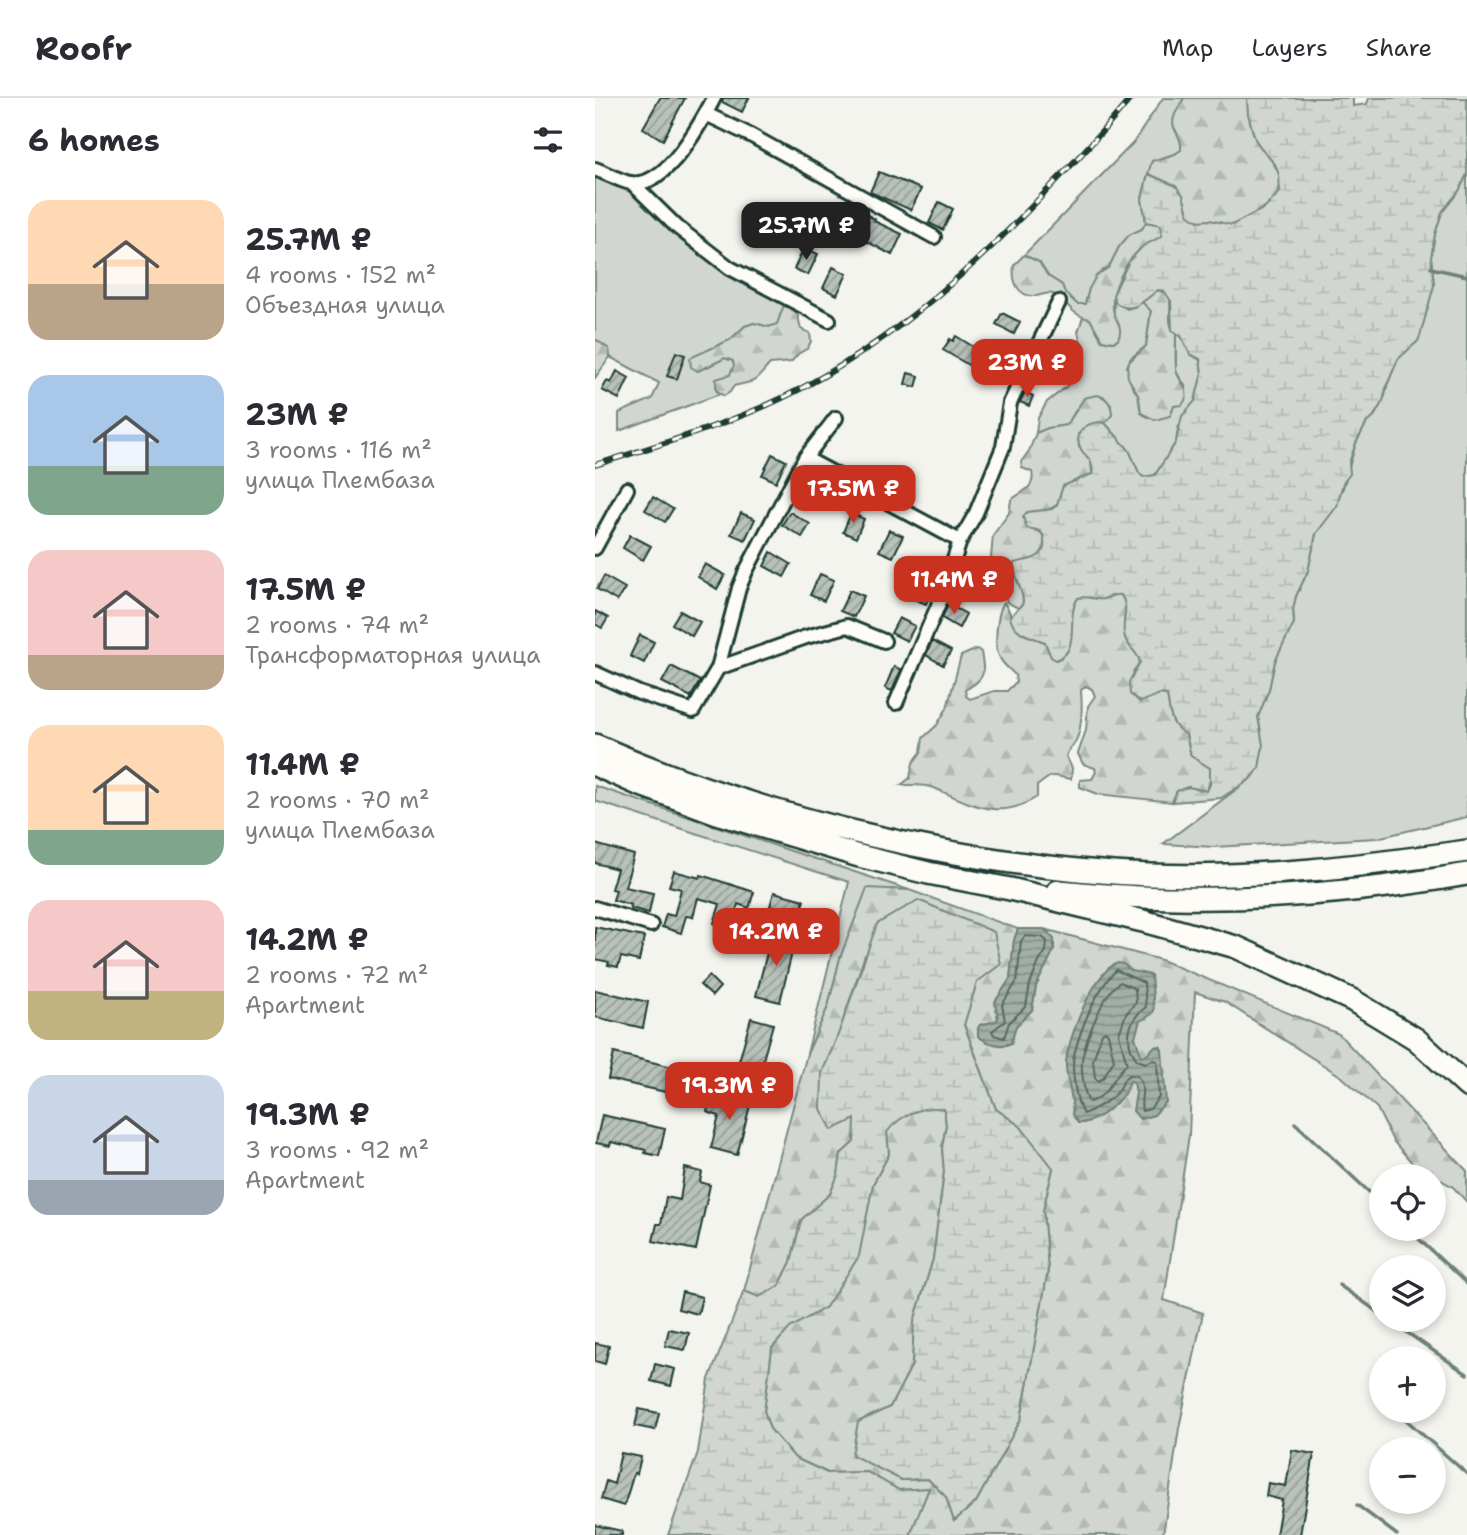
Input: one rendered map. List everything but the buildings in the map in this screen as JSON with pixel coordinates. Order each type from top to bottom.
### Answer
[{"type":"main road","points":[[595,745],[678,778],[795,816],[992,860],[1053,868],[1151,875],[1303,871],[1467,851]]},
{"type":"main road","points":[[595,765],[638,784],[743,821],[928,873],[1010,889],[1143,921],[1247,952],[1329,988],[1381,1017],[1416,1039],[1467,1086]]},
{"type":"main road","points":[[1427,857],[1467,845]]},
{"type":"main road","points":[[1010,889],[1174,898],[1269,897],[1337,892],[1467,874]]},
{"type":"street","points":[[632,183],[653,177],[682,153],[714,98]]},
{"type":"street","points":[[706,114],[752,136],[934,237]]},
{"type":"street","points":[[595,169],[632,183],[677,226],[730,268],[829,320]]},
{"type":"street","points":[[896,703],[943,594],[960,541],[976,513],[1003,447],[1010,403],[1059,302]]},
{"type":"street","points":[[595,673],[639,693],[693,710],[717,668],[739,588],[804,458],[836,418]]},
{"type":"street","points":[[804,458],[960,541]]},
{"type":"street","points":[[595,548],[627,489]]},
{"type":"street","points":[[717,668],[806,637],[847,626],[884,641]]},
{"type":"street","points":[[595,908],[651,925]]},
{"type":"green space","points":[[1163,98],[1184,98],[1174,123],[1181,150],[1152,161],[1142,198],[1146,222],[1142,229],[1129,235],[1119,247],[1109,267],[1102,271],[1089,289],[1085,304],[1077,304],[1065,293],[1062,285],[1048,276],[1039,262],[1024,255],[1133,143]]},
{"type":"green space","points":[[1184,98],[1247,98],[1254,135],[1275,166],[1280,182],[1276,196],[1271,201],[1238,224],[1228,225],[1192,218],[1178,190],[1148,174],[1152,161],[1181,150],[1173,120]]},
{"type":"green space","points":[[1247,98],[1353,98],[1353,106],[1367,104],[1369,98],[1467,98],[1467,174],[1459,191],[1442,212],[1435,234],[1431,257],[1434,285],[1418,341],[1398,359],[1383,401],[1372,419],[1367,422],[1356,443],[1349,463],[1350,474],[1343,483],[1337,506],[1316,534],[1308,571],[1296,596],[1294,623],[1275,661],[1269,689],[1258,717],[1263,745],[1259,768],[1249,780],[1221,798],[1172,802],[1177,791],[1188,787],[1207,791],[1210,768],[1191,756],[1186,734],[1176,727],[1171,718],[1167,695],[1160,694],[1140,702],[1130,694],[1129,682],[1140,662],[1125,637],[1125,604],[1121,595],[1100,599],[1078,598],[1074,605],[1069,649],[1056,660],[1051,657],[1045,642],[1024,634],[1012,623],[1010,618],[1023,602],[1014,563],[1035,558],[1044,547],[1041,533],[1027,528],[1023,517],[1027,512],[1052,509],[1057,505],[1063,486],[1092,474],[1091,462],[1079,443],[1083,428],[1093,423],[1105,423],[1129,450],[1143,477],[1155,475],[1176,442],[1182,416],[1195,401],[1202,373],[1200,359],[1190,354],[1181,336],[1172,330],[1171,301],[1164,291],[1158,290],[1133,307],[1116,303],[1113,295],[1129,261],[1143,246],[1162,236],[1161,225],[1146,222],[1142,199],[1148,174],[1176,186],[1183,195],[1188,214],[1198,221],[1210,220],[1232,225],[1265,208],[1280,192],[1275,164],[1255,139]]},
{"type":"green space","points":[[595,174],[617,181],[656,211],[793,304],[780,315],[778,324],[769,327],[754,323],[745,326],[730,340],[695,356],[705,368],[725,358],[733,361],[730,375],[716,380],[716,390],[720,394],[619,431],[619,413],[652,399],[659,383],[610,357],[609,349],[595,339]]},
{"type":"green space","points":[[1467,174],[1467,817],[1377,838],[1214,847],[1163,844],[1256,773],[1261,755],[1258,717],[1269,689],[1275,661],[1294,622],[1296,596],[1308,571],[1316,534],[1343,488],[1356,443],[1385,396],[1398,359],[1418,341],[1434,285],[1431,257],[1435,234],[1442,212],[1459,191]]},
{"type":"green space","points":[[1146,222],[1161,225],[1162,236],[1145,245],[1130,260],[1120,277],[1113,305],[1120,329],[1118,340],[1102,340],[1090,319],[1077,314],[1058,296],[1049,293],[1030,296],[1017,287],[1014,265],[1024,255],[1039,262],[1048,276],[1062,285],[1065,293],[1077,304],[1085,304],[1096,276],[1109,267],[1119,247],[1129,235],[1142,229]]},
{"type":"green space","points":[[1158,290],[1169,295],[1170,320],[1176,334],[1176,369],[1186,395],[1182,405],[1174,406],[1170,416],[1155,420],[1141,413],[1138,395],[1127,373],[1129,362],[1146,346],[1151,311],[1142,302]]},
{"type":"green space","points":[[1114,300],[1127,309],[1142,302],[1151,310],[1146,346],[1131,358],[1127,366],[1132,387],[1138,394],[1144,415],[1155,420],[1172,412],[1174,405],[1186,395],[1185,385],[1176,372],[1176,334],[1181,336],[1190,354],[1200,360],[1202,373],[1195,401],[1178,428],[1176,442],[1155,475],[1143,477],[1139,473],[1129,450],[1105,423],[1109,419],[1111,405],[1103,396],[1077,408],[1067,425],[1036,433],[1038,418],[1047,402],[1066,387],[1083,364],[1085,358],[1078,332],[1083,317],[1090,319],[1102,340],[1113,342]]},
{"type":"green space","points":[[784,305],[796,308],[801,329],[810,333],[811,341],[808,348],[791,362],[770,364],[755,380],[734,386],[724,396],[716,390],[716,379],[730,375],[733,361],[725,358],[698,371],[691,367],[690,358],[730,340],[745,326],[754,323],[769,327],[777,324]]},
{"type":"green space","points":[[595,339],[609,349],[610,357],[595,378]]},
{"type":"green space","points":[[1097,395],[1108,402],[1112,415],[1105,423],[1099,422],[1078,434],[1079,447],[1091,461],[1092,474],[1063,486],[1057,505],[1046,511],[1032,530],[1042,534],[1044,546],[1035,559],[1013,569],[1024,599],[1018,608],[1007,602],[992,582],[990,569],[993,535],[1009,513],[1011,500],[1032,482],[1032,472],[1022,468],[1021,462],[1036,433],[1067,425],[1084,398]]},
{"type":"green space","points":[[1121,595],[1126,605],[1124,621],[1131,648],[1139,656],[1140,662],[1133,672],[1160,694],[1167,695],[1171,718],[1176,727],[1186,734],[1191,756],[1210,768],[1207,791],[1188,787],[1177,791],[1172,802],[1098,794],[1080,787],[1080,780],[1092,779],[1096,772],[1095,768],[1083,764],[1078,754],[1086,730],[1088,706],[1095,696],[1092,689],[1086,686],[1081,690],[1079,730],[1066,756],[1072,768],[1071,779],[1051,776],[1037,786],[1037,797],[1010,808],[997,809],[985,808],[930,787],[901,785],[910,778],[913,763],[921,752],[923,738],[937,725],[947,708],[961,656],[977,649],[981,652],[982,676],[965,690],[970,699],[994,691],[1007,691],[1016,682],[1015,675],[1001,660],[998,652],[996,637],[1004,602],[1010,618],[1023,634],[1045,642],[1051,656],[1066,653],[1073,610],[1078,598],[1085,596],[1098,599]]},
{"type":"green space","points":[[595,786],[909,890],[867,889],[840,958],[828,1007],[807,1054],[849,882],[595,801]]},
{"type":"green space","points":[[867,888],[909,890],[1018,929],[1014,940],[1010,979],[995,1002],[998,1018],[980,1025],[985,1041],[1003,1046],[1011,1043],[1016,1026],[1032,1010],[1036,986],[1045,965],[1049,933],[1044,929],[1161,960],[1339,1034],[1467,1171],[1467,1202],[1446,1183],[1446,1164],[1413,1164],[1393,1141],[1377,1108],[1342,1077],[1225,1002],[1195,992],[1189,1135],[1164,1300],[1203,1313],[1179,1428],[1163,1535],[910,1535],[929,1488],[899,1490],[867,1472],[828,1473],[795,1458],[770,1429],[764,1411],[772,1348],[789,1328],[826,1307],[866,1212],[873,1184],[889,1154],[887,1132],[897,1119],[927,1106],[944,1109],[944,1172],[933,1259],[914,1322],[912,1365],[890,1407],[858,1422],[901,1480],[928,1479],[946,1497],[954,1521],[976,1502],[1021,1419],[1048,1270],[1043,1210],[1053,1169],[1020,1126],[996,1109],[964,1024],[977,982],[865,955],[822,1073],[856,1118],[854,1142],[841,1154],[838,1176],[830,1194],[801,1220],[791,1262],[779,1286],[759,1297],[744,1291],[807,1054],[828,1007],[840,958]]},
{"type":"green space","points":[[918,900],[994,932],[1001,964],[977,982],[964,1025],[996,1109],[1020,1126],[1053,1168],[1043,1210],[1048,1270],[1021,1419],[976,1502],[954,1521],[946,1497],[928,1479],[901,1480],[852,1455],[858,1422],[890,1407],[912,1365],[914,1322],[933,1259],[944,1172],[942,1148],[946,1125],[944,1109],[920,1110],[898,1121],[887,1132],[889,1154],[873,1184],[859,1256],[826,1307],[790,1328],[772,1348],[764,1411],[770,1429],[795,1458],[827,1473],[867,1472],[899,1490],[929,1488],[910,1535],[668,1535],[698,1452],[709,1379],[744,1291],[759,1297],[779,1286],[791,1262],[801,1220],[830,1194],[838,1175],[841,1154],[854,1142],[855,1119],[832,1130],[821,1109],[822,1073],[877,924]]},
{"type":"water","points":[[1018,929],[1044,929],[1054,939],[1054,950],[1036,986],[1032,1010],[1016,1026],[1011,1043],[994,1044],[978,1036],[978,1028],[998,1018],[995,1002],[1010,979],[1014,940]]},
{"type":"water","points":[[1118,963],[1132,971],[1151,975],[1154,1010],[1140,1021],[1135,1037],[1141,1055],[1146,1056],[1154,1047],[1160,1046],[1162,1050],[1166,1102],[1154,1115],[1140,1119],[1133,1111],[1136,1093],[1134,1082],[1130,1081],[1123,1095],[1109,1109],[1093,1119],[1078,1123],[1072,1114],[1066,1071],[1070,1041],[1091,992],[1109,968]]},
{"type":"waterway","points":[[1431,268],[1467,276]]},
{"type":"waterway","points":[[1295,1123],[1369,1192]]},
{"type":"waterway","points":[[1421,1241],[1467,1284]]},
{"type":"waterway","points":[[1339,1285],[1369,1306]]},
{"type":"waterway","points":[[1406,1332],[1467,1374]]},
{"type":"waterway","points":[[1410,1423],[1467,1474]]},
{"type":"waterway","points":[[1357,1505],[1397,1535]]},
{"type":"railway","points":[[595,465],[765,406],[807,386],[885,336],[922,308],[991,247],[1075,161],[1131,98]]}]
